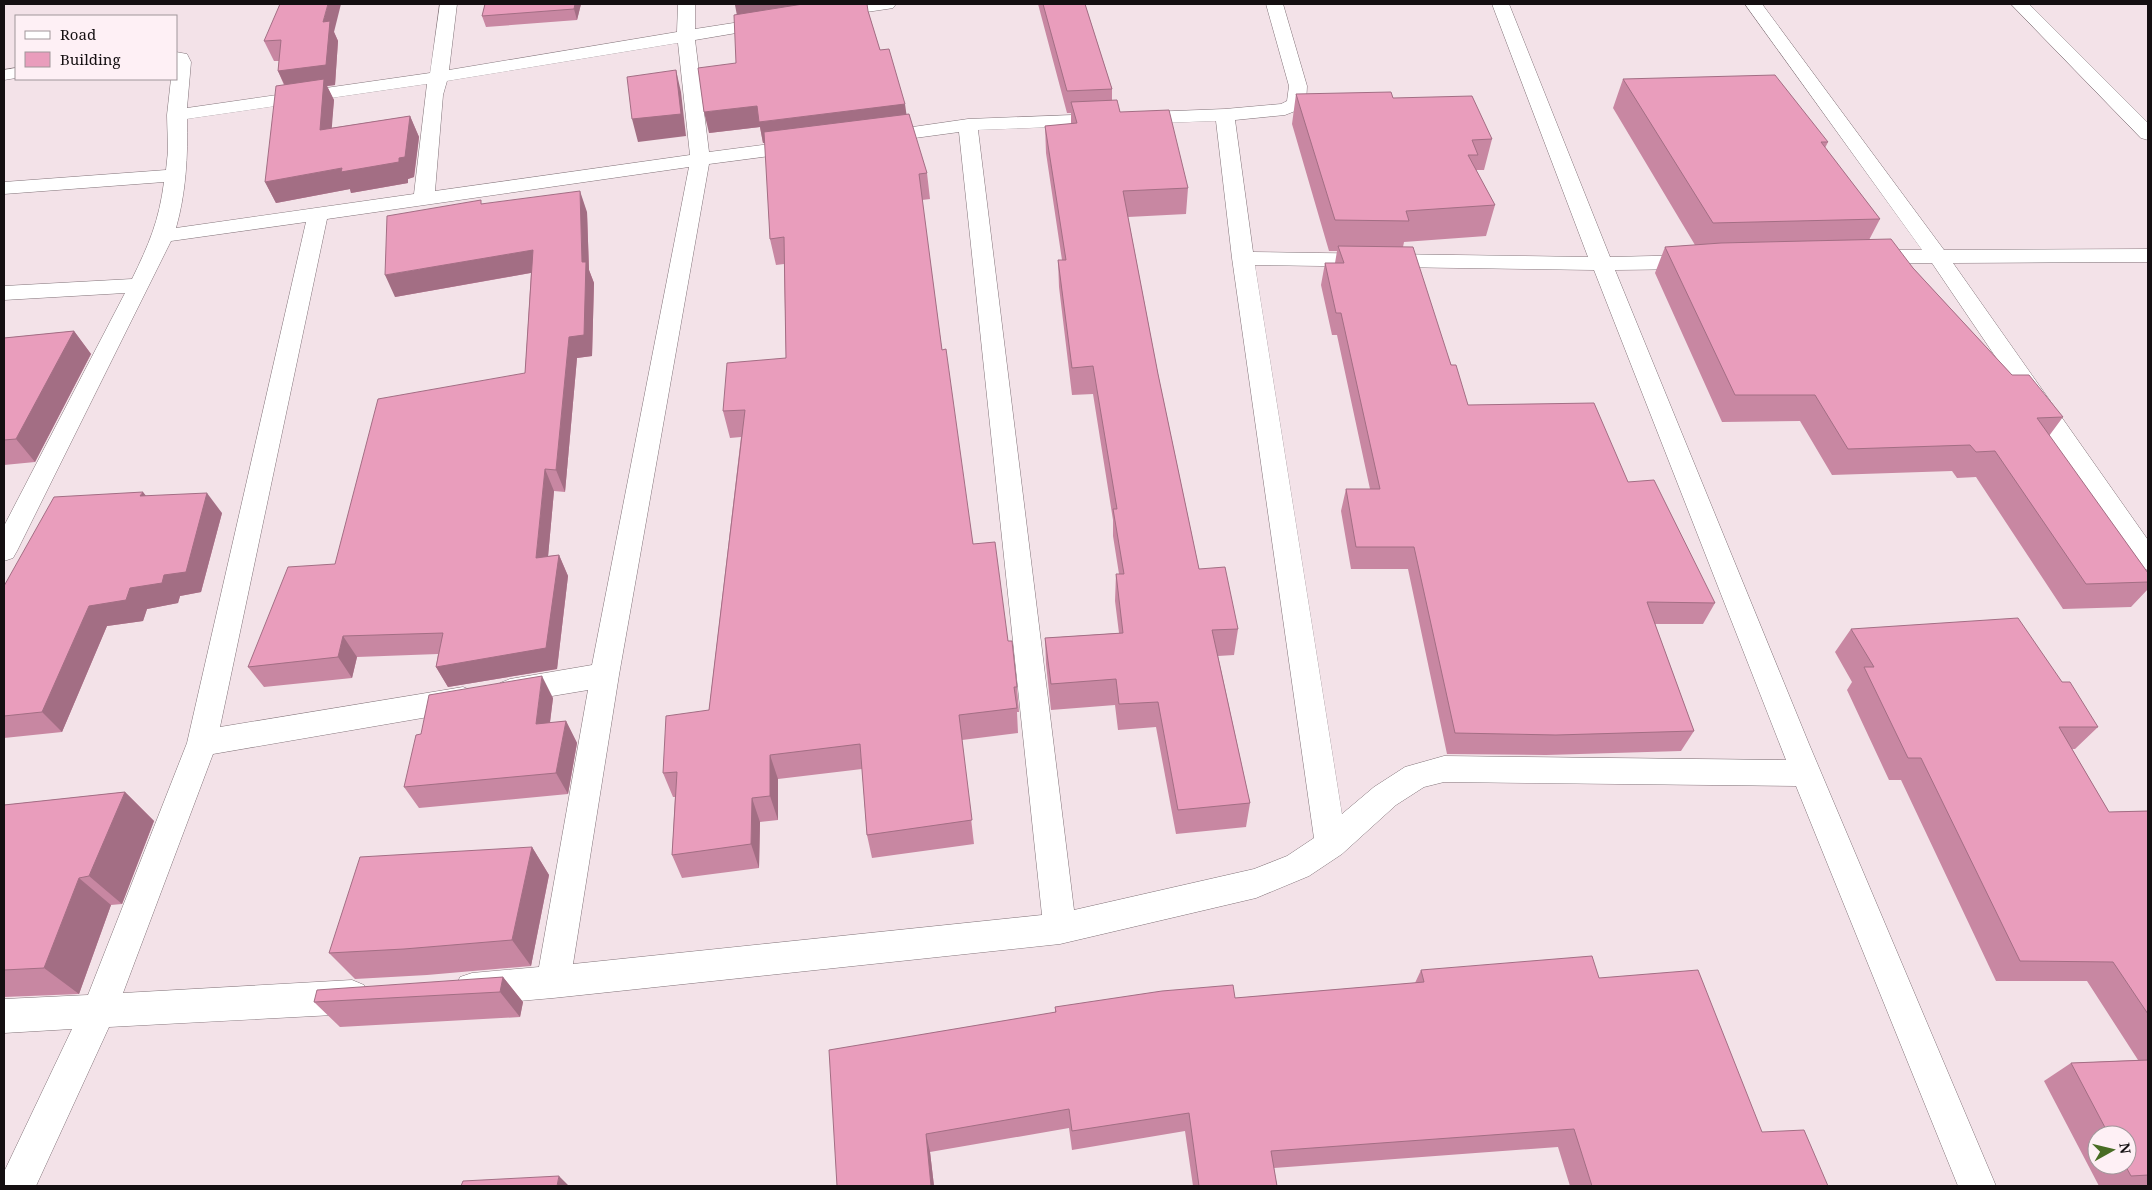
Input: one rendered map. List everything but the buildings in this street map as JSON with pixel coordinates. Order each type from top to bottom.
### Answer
[{"type":"street","points":[[424,200],[434,95],[448,4]]},
{"type":"street","points":[[553,982],[605,675],[700,159],[686,37],[686,4]]},
{"type":"street","points":[[812,16],[887,4]]},
{"type":"street","points":[[854,140],[968,125],[1225,115],[1285,109],[1296,104],[1298,86],[1275,4]]},
{"type":"street","points":[[1501,4],[1601,264],[1804,773],[1977,1186]]},
{"type":"street","points":[[1753,4],[1937,255],[2148,560]]},
{"type":"street","points":[[2019,4],[2148,134]]},
{"type":"street","points":[[177,115],[438,77],[793,18]]},
{"type":"street","points":[[4,551],[140,285],[163,236],[171,209],[178,151],[177,115],[182,62],[181,58],[178,57]]},
{"type":"street","points":[[1225,115],[1243,258],[1331,844]]},
{"type":"street","points":[[968,125],[1060,929]]},
{"type":"street","points":[[163,236],[700,159],[825,143]]},
{"type":"street","points":[[4,188],[175,175]]},
{"type":"street","points":[[18,1186],[99,1010],[202,742],[318,214]]},
{"type":"street","points":[[1848,258],[1937,255],[2148,255]]},
{"type":"street","points":[[1243,258],[1601,264],[1719,261]]},
{"type":"street","points":[[4,293],[140,285]]},
{"type":"street","points":[[202,742],[605,675]]},
{"type":"street","points":[[446,991],[553,982],[1060,929],[1256,883],[1298,866],[1331,844],[1385,796],[1416,776],[1444,769],[1804,773]]},
{"type":"street","points":[[4,1016],[377,995]]}]
